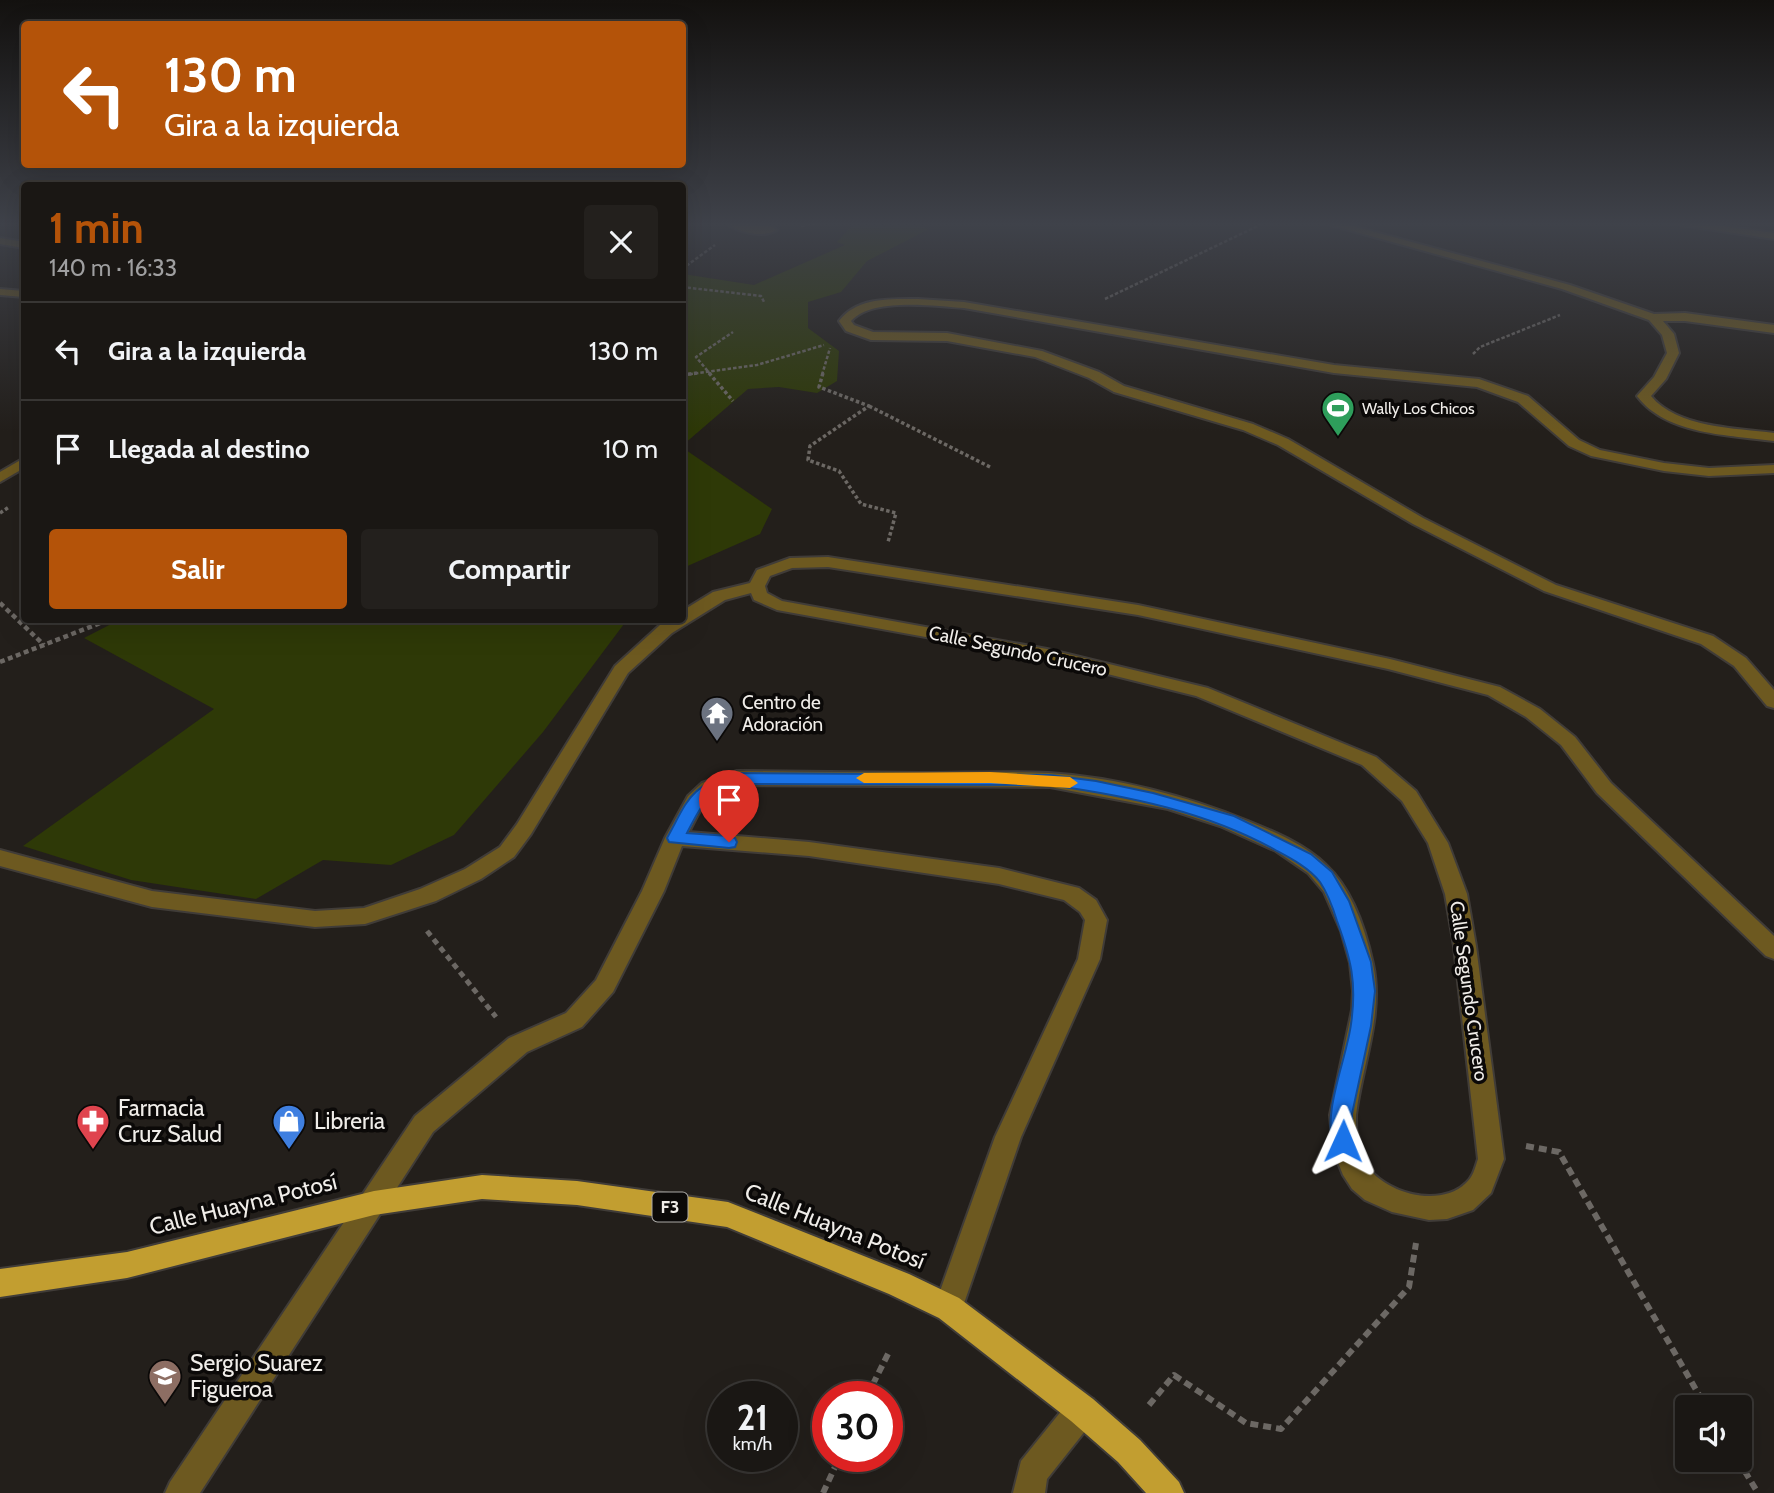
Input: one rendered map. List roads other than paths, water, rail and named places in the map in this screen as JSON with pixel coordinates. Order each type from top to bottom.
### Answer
[{"type":"highway","name":"Calle Huayna Potosí","points":[[0,1283],[127,1265],[374,1203],[482,1186],[577,1193],[727,1215],[899,1284],[949,1308],[1082,1410],[1129,1451],[1168,1493]]},
{"type":"street","points":[[0,292],[21,294]]},
{"type":"street","points":[[1580,292],[1653,318],[1685,317],[1774,329]]},
{"type":"street","points":[[1774,469],[1709,472],[1664,467],[1596,453],[1574,443],[1523,399],[1479,383],[1334,369],[964,305],[924,302],[869,305],[852,311],[845,321],[853,330],[871,336],[947,337],[1038,354],[1094,375],[1119,389],[1248,427],[1283,442],[1418,522],[1539,584],[1707,640],[1740,662],[1774,702]]},
{"type":"street","points":[[1653,318],[1668,334],[1673,353],[1660,379],[1644,396],[1647,402],[1664,414],[1682,421],[1774,437]]},
{"type":"street","points":[[0,478],[21,464]]},
{"type":"street","points":[[686,617],[719,596],[757,586],[763,573],[790,563],[828,562],[1138,610],[1390,664],[1494,691],[1533,713],[1568,741],[1604,788],[1774,950]]},
{"type":"street","name":"Calle Segundo Crucero","points":[[181,1493],[424,1124],[518,1045],[574,1020],[606,986],[695,801],[709,788],[737,778],[1050,780],[1096,786],[1228,820],[1266,837],[1304,859],[1326,877],[1339,901],[1361,962],[1365,991],[1361,1026],[1342,1114],[1343,1141],[1352,1168],[1364,1185],[1388,1200],[1413,1207],[1458,1203],[1474,1195],[1484,1182],[1491,1159],[1465,946],[1456,894],[1438,843],[1409,796],[1369,761],[1202,692],[1047,654],[777,605],[760,596],[757,586]]},
{"type":"street","points":[[0,858],[152,899],[316,919],[365,916],[428,895],[473,874],[507,852],[524,829],[621,670],[676,623]]},
{"type":"street","points":[[675,838],[809,849],[999,876],[1071,894],[1088,906],[1096,920],[1089,959],[1059,1020],[1009,1137],[949,1308]]},
{"type":"street","points":[[1029,1493],[1032,1472],[1082,1410]]},
{"type":"place","name":"Wally Los Chicos","points":[[1338,438]]},
{"type":"place","name":"Centro de Adoración","points":[[717,743]]},
{"type":"place","name":"Farmacia Cruz Salud","points":[[93,1151]]},
{"type":"place","name":"Libreria","points":[[289,1151]]},
{"type":"place","name":"Sergio Suarez Figueroa","points":[[165,1406]]}]
